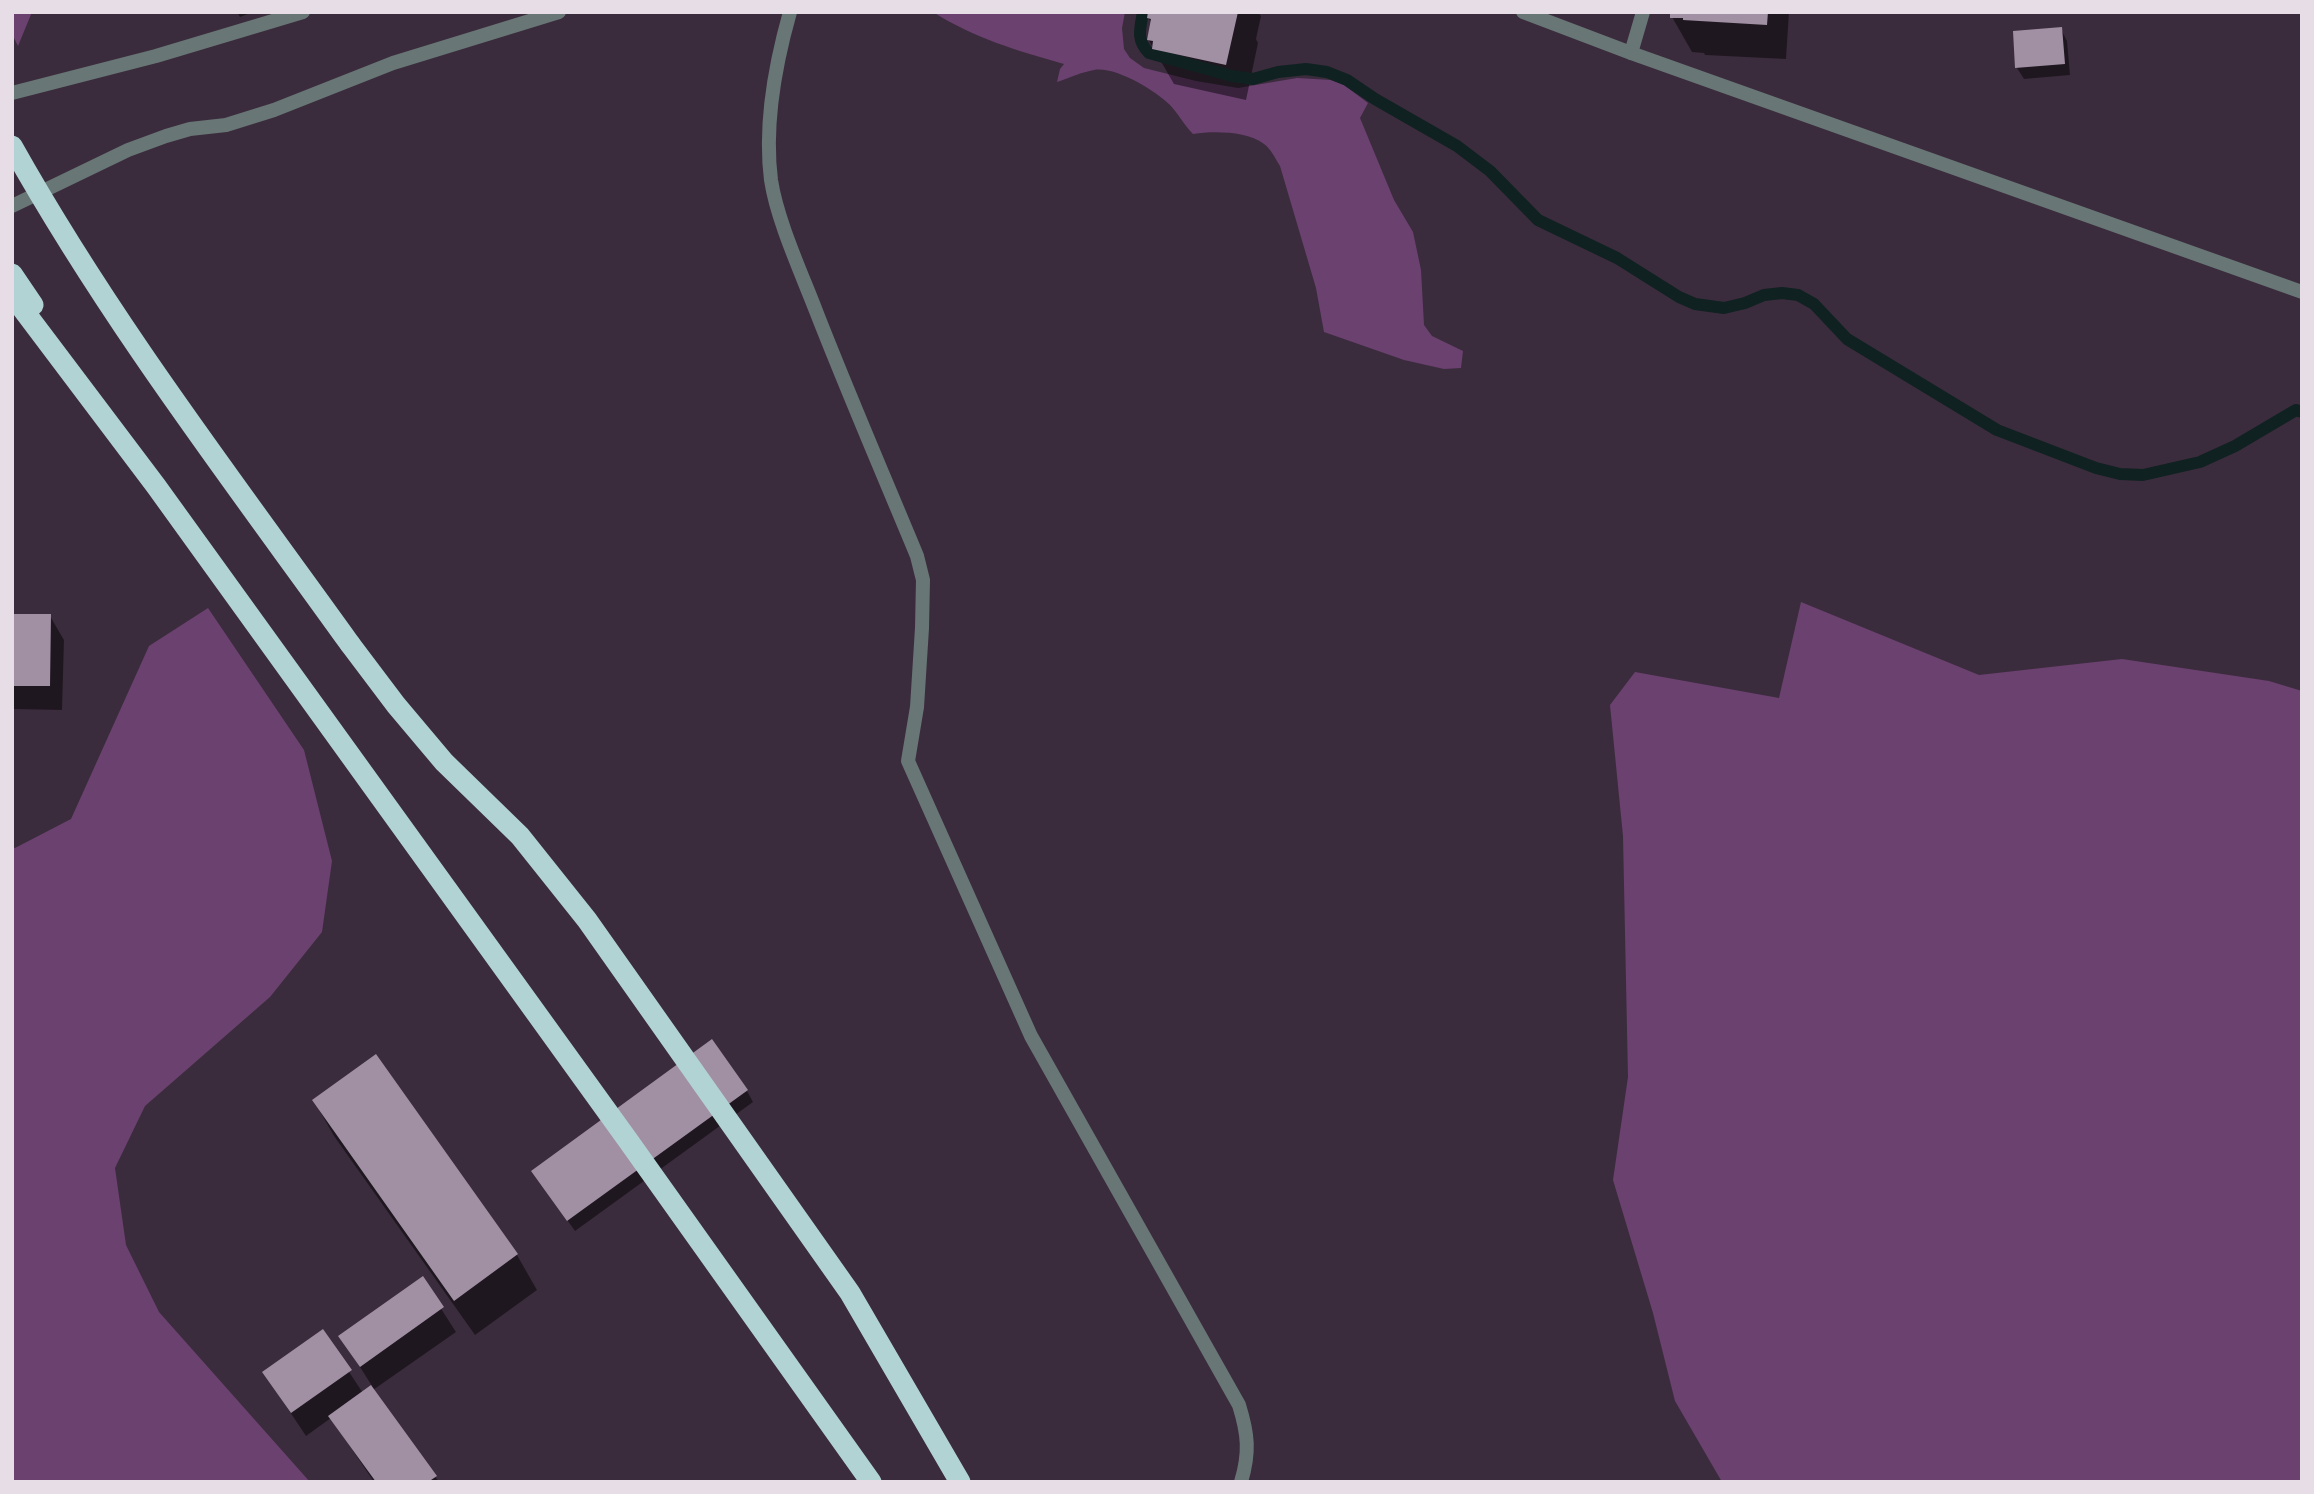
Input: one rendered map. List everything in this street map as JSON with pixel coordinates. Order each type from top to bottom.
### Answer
[{"type":"highway","points":[[12,146],[49,212],[118,319],[349,644],[443,762],[520,835],[587,920],[850,1293],[960,1482]]},
{"type":"highway","points":[[12,274],[156,486]]},
{"type":"highway","points":[[12,295],[156,486],[871,1482]]},
{"type":"street","points":[[12,93],[156,56],[303,12]]},
{"type":"street","points":[[12,206],[128,150],[166,136],[250,118],[393,64],[559,12]]},
{"type":"street","points":[[790,12],[780,45],[771,109],[769,139],[772,184],[797,262],[917,556],[923,580],[917,707],[908,761],[1031,1036],[1239,1405],[1248,1433],[1247,1463],[1241,1482]]},
{"type":"street","points":[[1524,12],[1631,53],[2302,292]]},
{"type":"street","points":[[1631,53],[1643,12]]},
{"type":"shaded area","points":[[12,12],[32,12],[18,46],[12,34]]},
{"type":"shaded area","points":[[933,12],[1125,12],[1122,28],[1124,49],[1130,58],[1144,68],[1238,88],[1297,78],[1331,80],[1344,85],[1368,103],[1360,118],[1394,200],[1413,232],[1421,270],[1424,325],[1432,336],[1463,351],[1461,368],[1444,369],[1404,360],[1324,332],[1316,288],[1280,166],[1264,144],[1239,134],[1193,134],[1162,98],[1123,75],[1094,70],[1057,82],[1064,64],[980,36]]},
{"type":"shaded area","points":[[1801,602],[1979,675],[2122,659],[2269,681],[2302,691],[2302,1482],[1722,1482],[1675,1401],[1653,1313],[1613,1180],[1628,1077],[1623,836],[1610,705],[1635,672],[1779,698]]},
{"type":"shaded area","points":[[208,608],[304,750],[332,861],[322,932],[270,997],[145,1106],[115,1168],[126,1245],[159,1312],[310,1482],[12,1482],[12,847],[15,848],[71,819],[149,646]]},
{"type":"building","points":[[1148,12],[1238,12],[1226,65],[1152,49],[1153,41],[1147,40],[1151,19],[1147,18]]},
{"type":"building","points":[[1670,12],[1768,12],[1767,25],[1683,20],[1670,18]]},
{"type":"building","points":[[2062,27],[2065,64],[2015,68],[2013,31]]},
{"type":"building","points":[[12,614],[51,614],[50,686],[12,686]]},
{"type":"building","points":[[712,1039],[748,1090],[567,1221],[531,1171]]},
{"type":"building","points":[[376,1054],[518,1254],[454,1301],[312,1100]]},
{"type":"building","points":[[423,1276],[444,1307],[360,1367],[338,1336]]},
{"type":"building","points":[[323,1329],[352,1370],[291,1413],[262,1372]]},
{"type":"building","points":[[371,1385],[437,1476],[428,1482],[376,1482],[328,1416]]},
{"type":"waterway","points":[[1143,12],[1141,39],[1149,53],[1232,76],[1253,79],[1278,72],[1306,69],[1327,72],[1347,80],[1457,146],[1490,171],[1538,220],[1617,258],[1679,297],[1695,304],[1724,308],[1764,295],[1798,295],[1814,304],[1847,339],[1997,430],[2096,468],[2120,474],[2143,475],[2200,462],[2235,446],[2296,410],[2302,412]]}]
